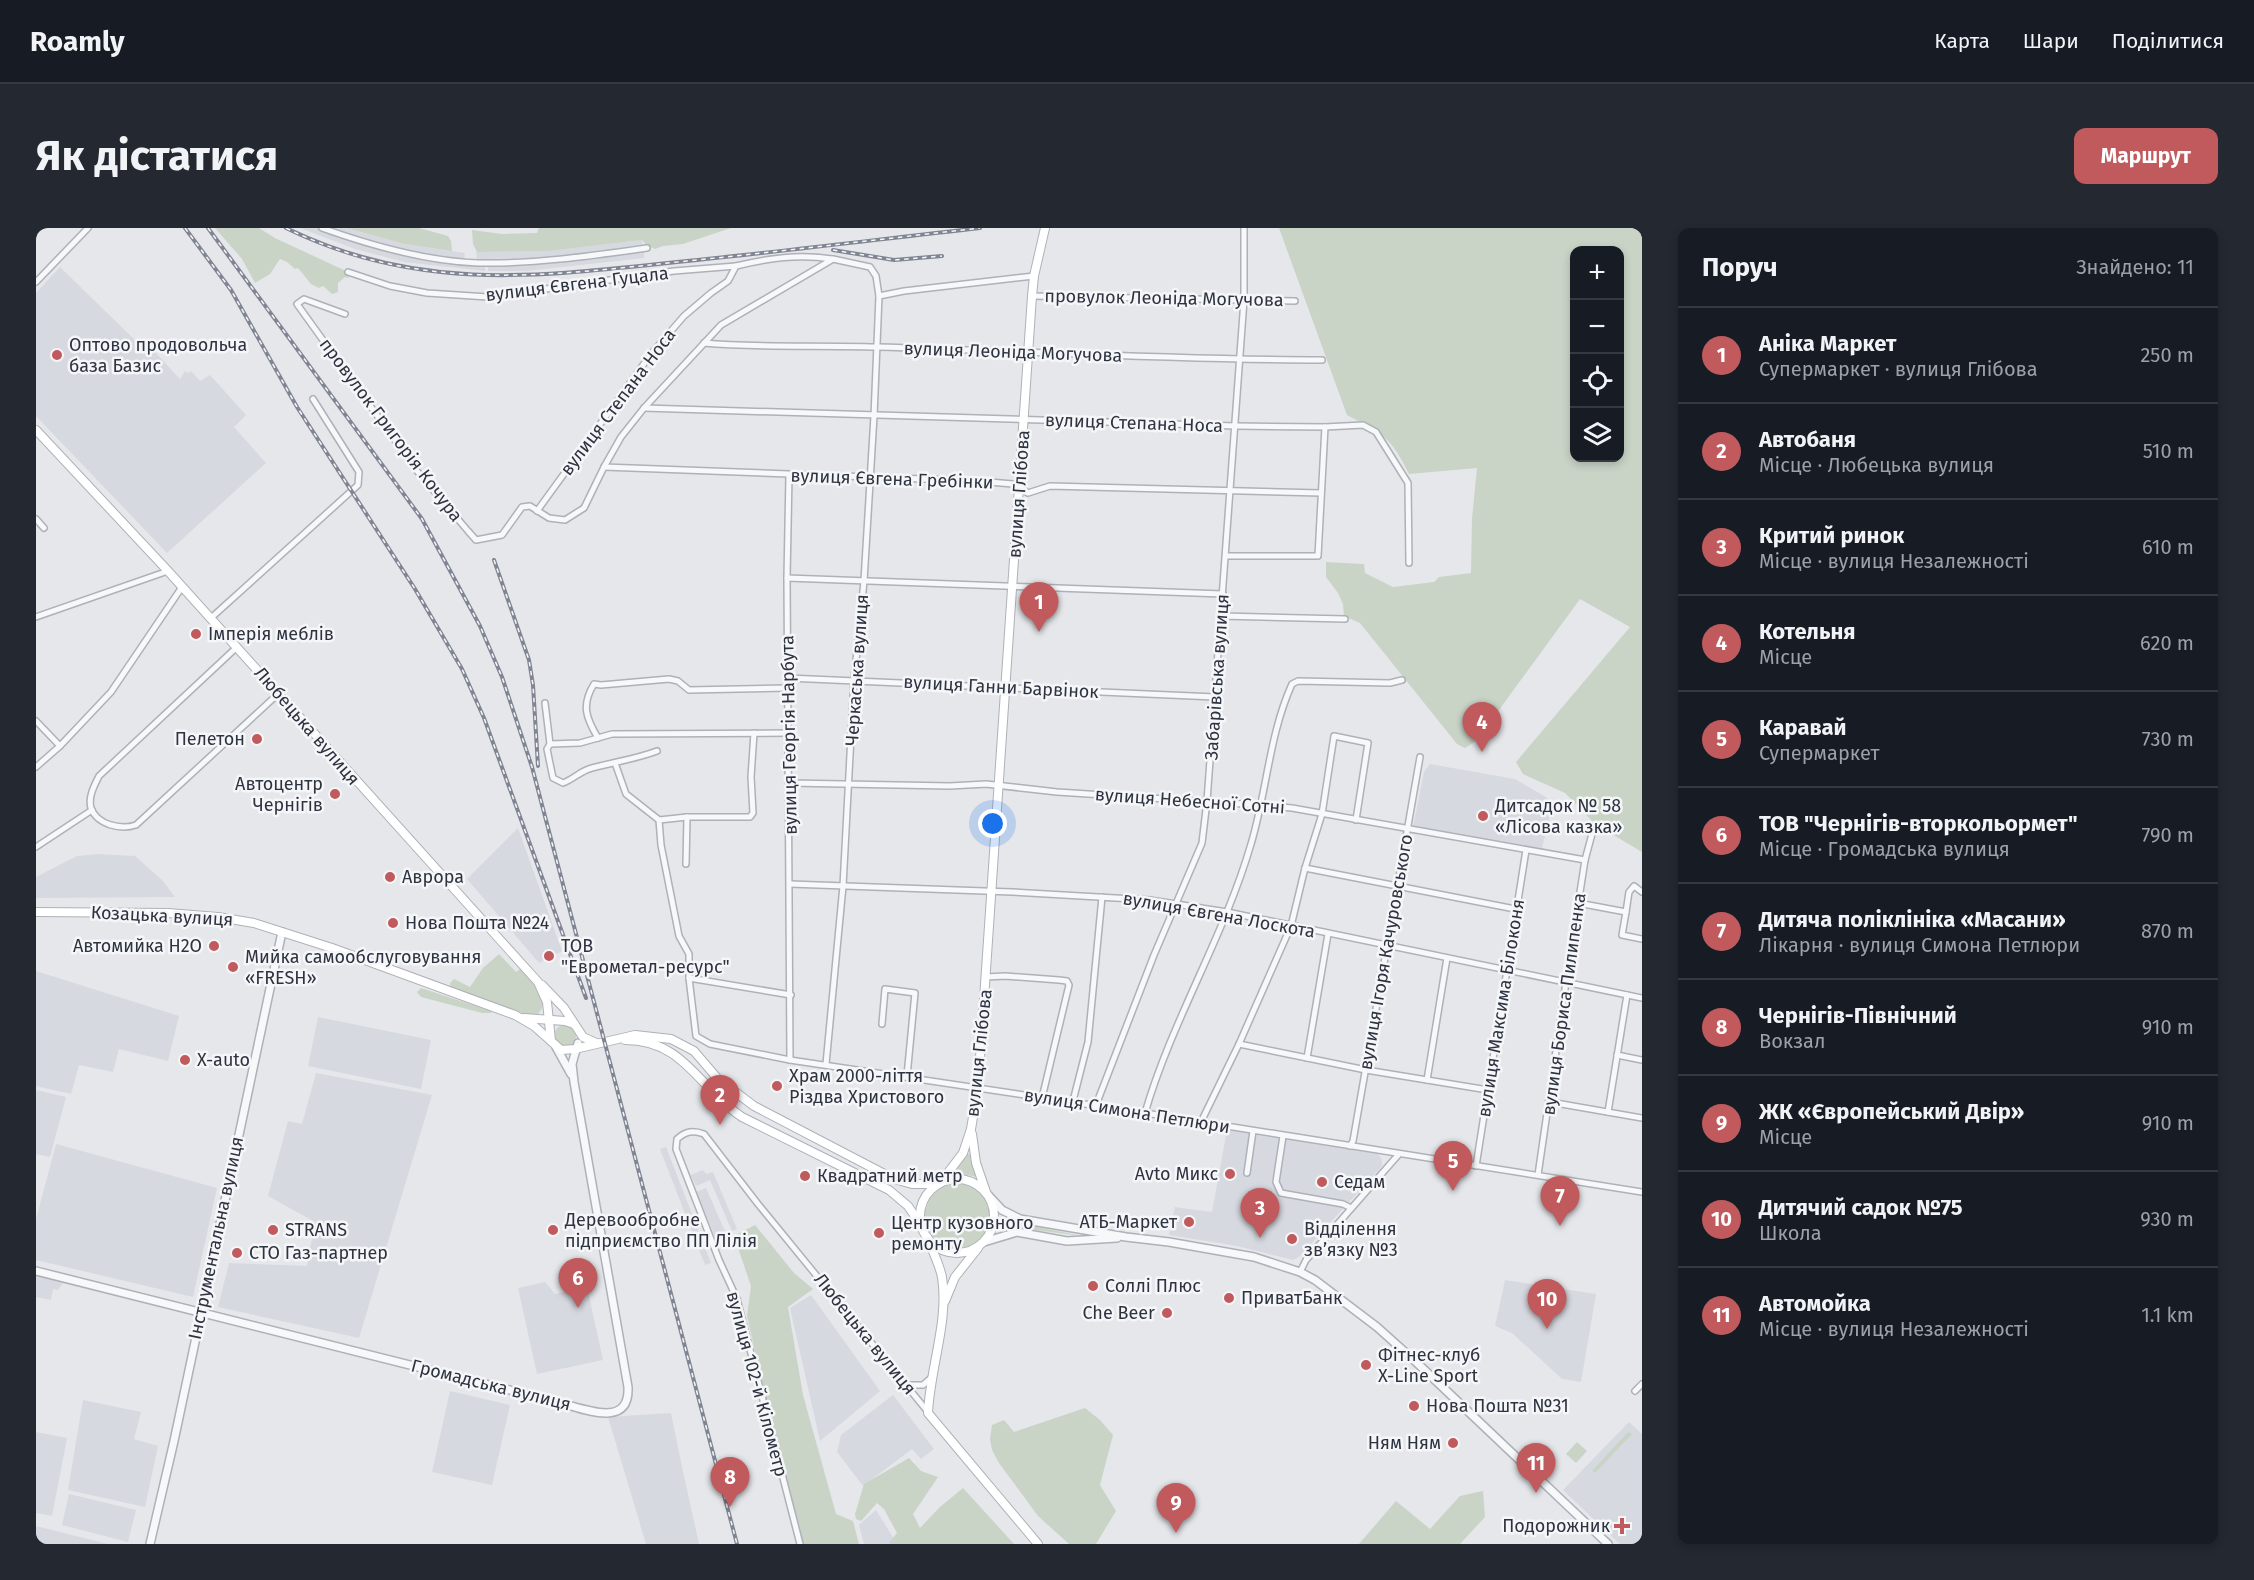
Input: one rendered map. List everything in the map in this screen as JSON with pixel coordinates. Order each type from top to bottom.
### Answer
[{"type":"main road","name":"вулиця Глібова","points":[[940,1183],[963,1153],[971,1129],[978,1087],[1032,296],[1045,228]]},
{"type":"main road","name":"Любецька вулиця","points":[[36,430],[211,618],[538,982],[547,1002],[552,1041]]},
{"type":"main road","name":"Козацька вулиця","points":[[36,912],[139,913],[218,917],[254,923],[332,948],[519,1017],[552,1041]]},
{"type":"main road","points":[[538,982],[564,1008],[588,1041],[598,1044]]},
{"type":"main road","points":[[531,1019],[544,1012],[547,1002]]},
{"type":"main road","points":[[519,1017],[565,1021],[578,1029]]},
{"type":"main road","points":[[565,1021],[553,1027],[552,1041],[574,1047],[588,1047],[611,1040],[645,1035],[671,1039],[686,1046],[694,1051],[731,1090],[762,1111],[894,1179],[912,1184],[940,1183],[955,1179],[969,1180],[987,1194],[994,1216],[992,1230],[955,1277],[942,1311]]},
{"type":"main road","points":[[574,1047],[578,1029]]},
{"type":"main road","points":[[611,1040],[638,1041],[668,1050],[685,1062],[724,1105],[742,1117],[889,1190],[908,1206],[927,1237],[942,1279],[942,1311],[928,1413]]},
{"type":"main road","name":"вулиця Глібова","points":[[971,1129],[976,1163],[987,1194]]},
{"type":"main road","points":[[921,1225],[923,1202],[932,1189],[940,1183]]},
{"type":"main road","points":[[927,1237],[938,1248],[953,1252],[968,1251],[983,1243]]},
{"type":"main road","name":"Любецька вулиця","points":[[928,1413],[1038,1544]]},
{"type":"street","points":[[36,282],[88,228]]},
{"type":"street","points":[[322,228],[362,242],[405,253],[479,263],[570,258],[647,248]]},
{"type":"street","name":"Забарівська вулиця","points":[[1096,1105],[1175,904],[1202,843],[1236,426],[1244,300],[1244,228]]},
{"type":"street","points":[[736,266],[775,257],[810,256],[833,260]]},
{"type":"street","points":[[537,511],[549,518],[565,520],[584,508],[621,437],[644,408],[721,325],[833,260]]},
{"type":"street","name":"Черкаська вулиця","points":[[826,1064],[843,886],[854,680],[864,580],[879,296],[876,276],[870,267],[833,260]]},
{"type":"street","name":"вулиця Євгена Гуцала","points":[[348,272],[390,286],[427,293],[488,297],[674,271],[736,266]]},
{"type":"street","name":"вулиця Степана Носа","points":[[537,511],[651,354],[684,316],[728,281],[736,266]]},
{"type":"street","name":"провулок Леоніда Могучова","points":[[879,296],[1035,276]]},
{"type":"street","name":"провулок Леоніда Могучова","points":[[1032,296],[1295,302]]},
{"type":"street","name":"провулок Григорія Кочура","points":[[345,314],[304,299],[297,304],[417,471],[476,540],[502,535],[522,507],[530,506],[537,511]]},
{"type":"street","name":"вулиця Леоніда Могучова","points":[[704,343],[1240,360],[1323,360]]},
{"type":"street","points":[[211,618],[358,485],[359,472],[313,399]]},
{"type":"street","name":"вулиця Степана Носа","points":[[644,408],[1236,426],[1363,425],[1376,432],[1408,483],[1409,563]]},
{"type":"street","points":[[1226,556],[1318,556],[1325,427]]},
{"type":"street","name":"вулиця Євгена Гребінки","points":[[604,467],[977,481],[1013,484],[1028,493],[1050,486],[1321,493]]},
{"type":"street","name":"вулиця Георгія Нарбута","points":[[789,475],[787,578],[790,1060]]},
{"type":"street","points":[[36,519],[44,528]]},
{"type":"street","points":[[36,617],[168,571]]},
{"type":"street","points":[[787,578],[1223,594]]},
{"type":"street","points":[[36,768],[111,692],[182,587]]},
{"type":"street","points":[[1221,616],[1346,619]]},
{"type":"street","points":[[237,647],[99,776],[91,794],[92,810],[100,820],[122,827],[136,825],[278,694]]},
{"type":"street","name":"вулиця Ганни Барвінок","points":[[788,678],[1215,697]]},
{"type":"street","points":[[598,738],[586,716],[586,704],[594,684],[669,679],[678,681],[689,690],[788,688]]},
{"type":"street","points":[[1145,1113],[1159,1066],[1227,912],[1251,843],[1276,728],[1292,684],[1298,681],[1390,683],[1402,680]]},
{"type":"street","points":[[545,703],[550,744],[547,748],[555,781],[563,783],[592,768],[615,764],[657,751]]},
{"type":"street","points":[[36,721],[60,746]]},
{"type":"street","points":[[615,764],[626,794],[659,820],[687,817],[750,817],[753,813],[751,777],[754,733]]},
{"type":"street","points":[[550,744],[580,743],[612,734],[788,733]]},
{"type":"street","points":[[1201,1122],[1239,1044],[1291,926],[1305,868],[1322,814],[1334,736],[1368,743],[1356,820]]},
{"type":"street","name":"вулиця Ігоря Качуровського","points":[[1350,1146],[1353,1141],[1366,1070],[1420,757]]},
{"type":"street","name":"вулиця Небесної Сотні","points":[[790,783],[950,786],[970,784],[1259,805],[1586,860]]},
{"type":"street","points":[[36,847],[92,810]]},
{"type":"street","points":[[686,864],[687,817]]},
{"type":"street","name":"вулиця Симона Петлюри","points":[[659,820],[661,845],[679,936],[689,954],[689,978],[696,1036],[711,1044],[790,1060],[1096,1105],[1642,1192]]},
{"type":"street","name":"вулиця Бориса Пилипенка","points":[[1538,1175],[1578,903],[1592,834]]},
{"type":"street","name":"вулиця Максима Білоконя","points":[[1476,1166],[1526,850]]},
{"type":"street","points":[[1305,868],[1515,909]]},
{"type":"street","name":"вулиця Євгена Лоскота","points":[[790,884],[1142,899],[1227,912],[1642,998]]},
{"type":"street","points":[[1642,892],[1634,886],[1629,892],[1622,935],[1642,939]]},
{"type":"street","points":[[1070,1102],[1074,1097],[1088,1042],[1102,897]]},
{"type":"street","points":[[1578,903],[1626,912]]},
{"type":"street","name":"Інструментальна вулиця","points":[[150,1544],[282,932]]},
{"type":"street","points":[[1307,1058],[1328,934]]},
{"type":"street","points":[[1427,1080],[1447,958]]},
{"type":"street","name":"вулиця Глібова","points":[[987,977],[1037,978],[1067,981],[1070,985],[1042,1098]]},
{"type":"street","points":[[689,978],[791,995]]},
{"type":"street","points":[[882,1024],[885,989],[915,993],[907,1076]]},
{"type":"street","points":[[1608,1112],[1627,995]]},
{"type":"street","points":[[552,1041],[574,1082]]},
{"type":"street","points":[[1239,1044],[1366,1070],[1488,1090]]},
{"type":"street","points":[[574,1047],[574,1082]]},
{"type":"street","points":[[573,1059],[588,1047]]},
{"type":"street","points":[[1617,1055],[1642,1060]]},
{"type":"street","name":"Громадська вулиця","points":[[36,1271],[557,1402],[609,1413],[618,1411],[625,1406],[628,1400],[628,1387],[574,1082]]},
{"type":"street","points":[[1550,1102],[1642,1118]]},
{"type":"street","name":"Любецька вулиця","points":[[689,1132],[696,1131],[704,1134],[712,1143],[758,1204],[928,1413]]},
{"type":"street","points":[[1247,1173],[1253,1131]]},
{"type":"street","name":"вулиця 102-й Кілометр","points":[[689,1132],[677,1139],[676,1149],[719,1260],[737,1299],[800,1544]]},
{"type":"street","points":[[1283,1136],[1276,1182],[1281,1193],[1343,1204],[1351,1208]]},
{"type":"street","points":[[1300,1272],[1304,1263],[1399,1154]]},
{"type":"street","points":[[987,1194],[1002,1210],[1020,1219],[1126,1237],[1162,1240],[1254,1257],[1300,1272],[1325,1286],[1407,1354],[1608,1544]]},
{"type":"street","points":[[983,1243],[1017,1232],[1067,1240],[1126,1237]]},
{"type":"street","points":[[906,1384],[923,1385],[932,1377]]},
{"type":"street","points":[[1635,1391],[1642,1384]]},
{"type":"shaded area","points":[[215,228],[259,228],[275,238],[348,272],[349,278],[345,277],[338,283],[338,292],[332,294],[323,286],[319,288],[311,284],[298,268],[295,269],[280,259],[270,274],[255,283],[242,259]]},
{"type":"shaded area","points":[[300,228],[317,228],[358,243],[407,256],[485,265],[485,271],[404,262],[355,249]]},
{"type":"shaded area","points":[[328,228],[345,228],[404,244],[465,253],[464,260],[371,243]]},
{"type":"shaded area","points":[[346,228],[419,228],[448,236],[452,251],[404,244]]},
{"type":"shaded area","points":[[539,228],[731,228],[683,244],[655,249],[646,245],[642,240],[549,251],[477,252],[473,244],[472,230],[502,234],[537,233]]},
{"type":"shaded area","points":[[1279,228],[1642,228],[1642,852],[1595,824],[1565,793],[1523,774],[1516,762],[1630,627],[1580,599],[1477,740],[1465,748],[1457,744],[1360,623],[1344,616],[1343,604],[1338,593],[1326,577],[1326,562],[1364,564],[1365,573],[1393,587],[1434,582],[1439,577],[1471,573],[1472,519],[1477,468],[1409,474],[1391,444],[1369,427],[1347,415]]},
{"type":"shaded area","points":[[642,240],[643,247],[550,258],[477,259],[476,252],[549,251]]},
{"type":"shaded area","points":[[644,251],[644,258],[526,271],[488,271],[488,265],[557,262]]},
{"type":"shaded area","points":[[60,267],[137,342],[142,338],[180,379],[185,371],[188,373],[191,371],[200,381],[210,375],[246,415],[234,427],[266,463],[167,553],[36,416],[36,293]]},
{"type":"shaded area","name":"Дитсадок № 58 «Лісова казка»","points":[[1430,764],[1515,779],[1546,797],[1553,804],[1542,848],[1413,827],[1424,772]]},
{"type":"shaded area","points":[[518,828],[562,951],[539,963],[467,879]]},
{"type":"shaded area","points":[[98,854],[135,856],[162,880],[175,897],[36,898],[36,877],[77,856]]},
{"type":"shaded area","points":[[499,954],[516,972],[520,969],[539,990],[543,1001],[538,1014],[530,1016],[451,988],[450,983],[454,979],[470,987],[483,968]]},
{"type":"shaded area","points":[[36,971],[179,1016],[168,1061],[119,1049],[113,1072],[79,1065],[71,1094],[36,1086]]},
{"type":"shaded area","points":[[421,988],[491,1011],[491,1013],[482,1013],[421,997],[417,992]]},
{"type":"shaded area","points":[[318,1017],[431,1040],[421,1089],[308,1066]]},
{"type":"shaded area","points":[[565,1025],[573,1028],[576,1036],[573,1044],[565,1047],[557,1044],[554,1036],[557,1028]]},
{"type":"shaded area","points":[[316,1073],[432,1095],[359,1338],[218,1307],[229,1263],[307,1266],[315,1222],[268,1196],[288,1121],[302,1124]]},
{"type":"shaded area","points":[[36,1090],[66,1097],[50,1157],[36,1154]]},
{"type":"shaded area","points":[[1227,1130],[1378,1154],[1382,1160],[1382,1166],[1299,1257],[1293,1260],[1237,1246],[1169,1235],[1175,1207],[1212,1212]]},
{"type":"shaded area","points":[[56,1144],[217,1188],[193,1297],[36,1260],[36,1219]]},
{"type":"shaded area","points":[[666,1147],[711,1263],[705,1265],[660,1149]]},
{"type":"shaded area","points":[[966,1154],[971,1154],[977,1177],[951,1174]]},
{"type":"shaded area","points":[[703,1170],[706,1174],[713,1172],[737,1229],[732,1231],[710,1180],[696,1186],[691,1175]]},
{"type":"shaded area","points":[[958,1183],[970,1186],[981,1193],[988,1204],[991,1216],[988,1228],[981,1239],[970,1246],[958,1249],[946,1246],[935,1239],[928,1228],[925,1216],[928,1204],[935,1193],[946,1186]]},
{"type":"shaded area","points":[[706,1188],[727,1236],[717,1241],[696,1192]]},
{"type":"shaded area","points":[[1004,1215],[1018,1223],[1082,1236],[1018,1228],[1001,1232]]},
{"type":"shaded area","points":[[755,1225],[794,1273],[813,1289],[788,1307],[803,1395],[836,1514],[853,1521],[859,1544],[803,1544],[747,1316],[751,1286],[734,1236]]},
{"type":"shaded area","points":[[36,1276],[63,1283],[58,1290],[53,1289],[51,1300],[36,1297]]},
{"type":"shaded area","points":[[1505,1280],[1596,1294],[1581,1382],[1562,1379],[1512,1333],[1495,1326]]},
{"type":"shaded area","points":[[545,1282],[555,1294],[587,1287],[603,1360],[537,1374],[518,1288]]},
{"type":"shaded area","points":[[811,1295],[880,1391],[820,1441],[790,1308]]},
{"type":"shaded area","points":[[450,1391],[510,1405],[492,1485],[432,1472]]},
{"type":"shaded area","points":[[893,1395],[934,1449],[921,1459],[912,1449],[863,1486],[837,1452],[841,1435]]},
{"type":"shaded area","points":[[83,1400],[141,1412],[134,1439],[158,1446],[145,1507],[68,1490]]},
{"type":"shaded area","points":[[1085,1408],[1113,1435],[1100,1485],[1116,1511],[1096,1544],[1069,1544],[1038,1516],[999,1463],[992,1450],[990,1439],[992,1425],[1004,1420],[1014,1432]]},
{"type":"shaded area","points":[[671,1413],[699,1544],[646,1544],[608,1417]]},
{"type":"shaded area","points":[[1629,1422],[1642,1434],[1642,1544],[1620,1544],[1563,1490]]},
{"type":"shaded area","points":[[36,1432],[67,1438],[52,1516],[36,1513]]},
{"type":"shaded area","points":[[1628,1432],[1632,1434],[1595,1473],[1592,1471]]},
{"type":"shaded area","points":[[1577,1442],[1587,1451],[1576,1463],[1566,1454]]},
{"type":"shaded area","points":[[909,1458],[921,1471],[938,1477],[913,1514],[920,1528],[963,1488],[1014,1544],[891,1544],[889,1543],[897,1533],[884,1509],[877,1503],[861,1521],[856,1519],[855,1514],[864,1484]]},
{"type":"shaded area","points":[[1483,1491],[1485,1517],[1460,1544],[1359,1544],[1396,1501],[1430,1529],[1460,1496]]},
{"type":"shaded area","points":[[69,1494],[136,1510],[128,1542],[62,1525]]},
{"type":"shaded area","points":[[876,1510],[897,1544],[864,1544],[859,1525]]},
{"type":"shaded area","points":[[36,1526],[108,1544],[36,1544]]},
{"type":"railway","points":[[185,228],[231,290],[297,407],[415,589],[462,669],[484,718],[586,998]]},
{"type":"railway","points":[[208,228],[422,519],[480,626],[502,677],[532,767],[737,1544]]},
{"type":"railway","points":[[286,228],[336,249],[386,263],[434,271],[484,275],[533,275],[583,271],[980,228]]},
{"type":"railway","points":[[833,250],[894,260],[942,256]]},
{"type":"railway","points":[[494,560],[529,660],[533,685],[538,766]]},
{"type":"place","name":"Оптово продовольча база Базис","points":[[57,355]]},
{"type":"place","name":"Аніка Маркет","points":[[1039,632]]},
{"type":"place","name":"Імперія меблів","points":[[196,634]]},
{"type":"place","name":"Пелетон","points":[[257,739]]},
{"type":"place","name":"Котельня","points":[[1482,752]]},
{"type":"place","name":"Автоцентр Чернігів","points":[[335,794]]},
{"type":"place","name":"Дитсадок № 58 «Лісова казка»","points":[[1483,816]]},
{"type":"place","name":"Аврора","points":[[390,877]]},
{"type":"place","name":"Нова Пошта №24","points":[[393,923]]},
{"type":"place","name":"Автомийка H2O","points":[[214,946]]},
{"type":"place","name":"ТОВ \"Еврометал-ресурс\"","points":[[549,956]]},
{"type":"place","name":"Мийка самообслуговування «FRESH»","points":[[233,967]]},
{"type":"place","name":"X-auto","points":[[185,1060]]},
{"type":"place","name":"Храм 2000-ліття Різдва Христового","points":[[777,1086]]},
{"type":"place","name":"Автобаня","points":[[720,1125]]},
{"type":"place","name":"Avto Микс","points":[[1230,1174]]},
{"type":"place","name":"Квадратний метр","points":[[805,1176]]},
{"type":"place","name":"Седам","points":[[1322,1182]]},
{"type":"place","name":"Каравай","points":[[1453,1191]]},
{"type":"place","name":"АТБ-Маркет","points":[[1189,1222]]},
{"type":"place","name":"Дитяча поліклініка «Масани»","points":[[1560,1226]]},
{"type":"place","name":"STRANS","points":[[273,1230]]},
{"type":"place","name":"Деревообробне підприємство ПП Лілія","points":[[553,1230]]},
{"type":"place","name":"Центр кузовного ремонту","points":[[879,1233]]},
{"type":"place","name":"Критий ринок","points":[[1260,1238]]},
{"type":"place","name":"Відділення зв’язку №3","points":[[1292,1239]]},
{"type":"place","name":"СТО Газ-партнер","points":[[237,1253]]},
{"type":"place","name":"Соллі Плюс","points":[[1093,1286]]},
{"type":"place","name":"ПриватБанк","points":[[1229,1298]]},
{"type":"place","name":"ТОВ \"Чернігів-вторкольормет\"","points":[[578,1308]]},
{"type":"place","name":"Che Beer","points":[[1167,1313]]},
{"type":"place","name":"Дитячий садок №75","points":[[1547,1329]]},
{"type":"place","name":"Фітнес-клуб X-Line Sport","points":[[1366,1365]]},
{"type":"place","name":"Нова Пошта №31","points":[[1414,1406]]},
{"type":"place","name":"Ням Ням","points":[[1453,1443]]},
{"type":"place","name":"Автомойка","points":[[1536,1493]]},
{"type":"place","name":"Чернігів-Північний","points":[[730,1507]]},
{"type":"place","name":"Подорожник","points":[[1622,1526]]},
{"type":"place","name":"ЖК «Європейський Двір»","points":[[1176,1533]]}]
